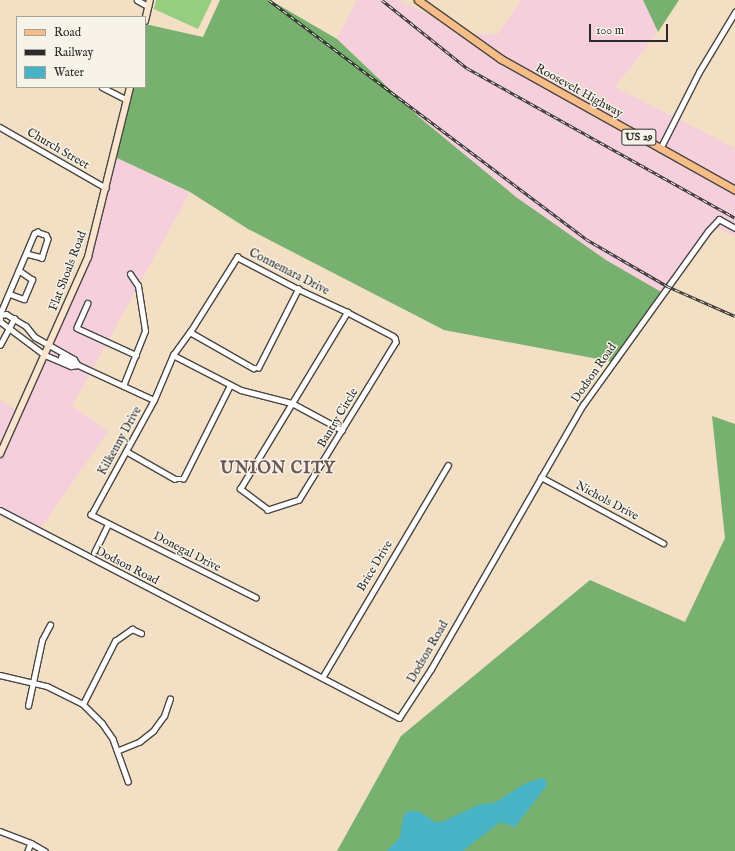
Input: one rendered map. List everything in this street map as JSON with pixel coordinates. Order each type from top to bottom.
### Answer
[{"type":"main road","name":"Roosevelt Highway","points":[[418,0],[501,59],[735,190]]},
{"type":"street","points":[[137,0],[149,3],[146,16]]},
{"type":"street","points":[[660,149],[699,72],[735,12]]},
{"type":"street","points":[[104,88],[127,100]]},
{"type":"street","name":"Flat Shoals Road","points":[[0,454],[88,257],[130,88]]},
{"type":"street","name":"Church Street","points":[[0,127],[106,188]]},
{"type":"street","name":"Dodson Road","points":[[0,510],[396,718],[402,716],[583,405],[669,283],[719,219],[735,228]]},
{"type":"street","points":[[26,254],[42,258],[48,239],[46,235],[37,232],[34,234],[0,315],[1,322],[45,355],[74,359],[78,365],[154,400]]},
{"type":"street","name":"Connemara Drive","points":[[190,332],[237,257],[298,289],[347,312]]},
{"type":"street","points":[[10,294],[24,298],[32,280],[19,271]]},
{"type":"street","points":[[123,386],[145,331],[138,286],[130,274]]},
{"type":"street","points":[[190,332],[253,368],[258,368],[298,289]]},
{"type":"street","points":[[88,303],[77,328],[136,355]]},
{"type":"street","name":"Bantry Circle","points":[[347,312],[393,336],[396,342],[299,500],[268,510],[240,489],[292,403],[347,312]]},
{"type":"street","points":[[0,315],[6,314],[14,319],[71,366],[78,365]]},
{"type":"street","points":[[0,345],[14,319]]},
{"type":"street","name":"Kilkenny Drive","points":[[108,524],[91,516],[154,400],[173,355],[190,332]]},
{"type":"street","points":[[173,355],[230,385],[252,394],[292,403],[342,430]]},
{"type":"street","points":[[126,451],[175,479],[183,479],[230,385]]},
{"type":"street","points":[[0,435],[7,438]]},
{"type":"street","name":"Brice Drive","points":[[322,678],[448,465]]},
{"type":"street","name":"Nichols Drive","points":[[541,476],[663,543]]},
{"type":"street","points":[[94,553],[108,524]]},
{"type":"street","name":"Donegal Drive","points":[[108,524],[256,598]]},
{"type":"street","points":[[28,706],[42,640],[50,626]]},
{"type":"street","points":[[83,704],[115,641],[132,629],[141,633]]},
{"type":"street","points":[[0,675],[33,682],[59,690],[83,704],[102,723],[119,750],[128,781]]},
{"type":"street","points":[[119,750],[139,742],[153,731],[164,716],[170,699]]},
{"type":"street","points":[[0,830],[31,843],[45,851]]},
{"type":"street","points":[[28,851],[31,843]]},
{"type":"shaded area","points":[[357,0],[399,0],[467,34],[498,34],[521,0],[643,0],[658,32],[615,87],[735,148],[735,236],[713,226],[663,293],[606,260],[516,197],[419,117],[337,39]]},
{"type":"shaded area","points":[[115,157],[190,192],[72,406],[108,431],[36,535],[0,514],[0,400],[20,412],[89,257]]},
{"type":"green space","points":[[156,0],[212,0],[198,29],[154,9]]},
{"type":"green space","points":[[220,0],[270,0],[337,39],[419,117],[516,197],[606,260],[663,293],[619,363],[444,330],[248,229],[190,192],[115,157],[130,88],[146,88],[146,24],[203,37]]},
{"type":"green space","points":[[643,0],[679,0],[658,32]]},
{"type":"green space","points":[[712,416],[735,424],[735,851],[337,851],[401,736],[590,580],[685,622],[725,538]]},
{"type":"water","points":[[542,778],[546,780],[547,785],[515,827],[500,822],[463,851],[387,851],[400,837],[403,817],[408,811],[418,811],[435,822],[441,822],[478,805],[496,802],[526,783]]},
{"type":"railway","points":[[269,0],[586,239],[667,286],[735,316]]},
{"type":"railway","points":[[382,0],[467,68],[735,218]]},
{"type":"district","name":"UNION CITY","points":[[278,469]]}]
